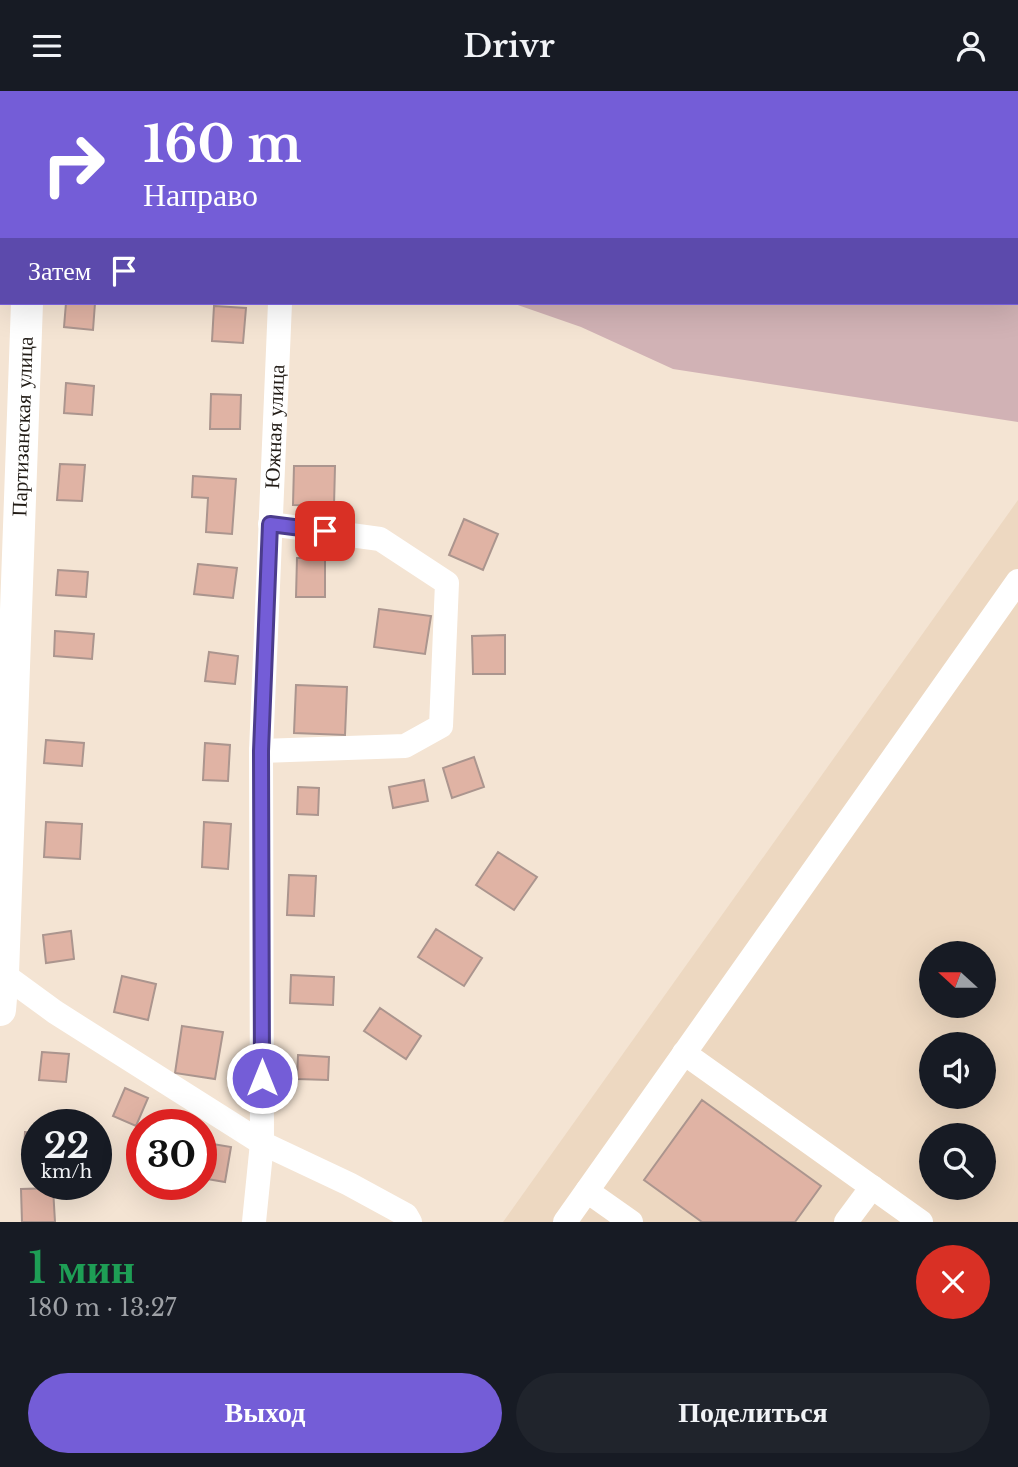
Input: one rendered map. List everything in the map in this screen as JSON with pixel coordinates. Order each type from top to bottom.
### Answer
[{"type":"main road","name":"Партизанская улица","points":[[0,1010],[27,305]]},
{"type":"street","name":"Южная улица","points":[[254,1222],[262,1143],[261,751],[280,305]]},
{"type":"street","points":[[261,751],[405,746],[441,726],[447,583],[380,539],[270,524]]},
{"type":"street","points":[[565,1222],[1018,581]]},
{"type":"street","points":[[3,974],[55,1012],[262,1143],[349,1184],[414,1220]]},
{"type":"street","points":[[684,1053],[921,1222]]},
{"type":"street","points":[[846,1222],[872,1187]]},
{"type":"street","points":[[587,1191],[631,1222]]},
{"type":"shaded area","points":[[518,305],[1018,305],[1018,422],[673,369],[581,327]]},
{"type":"shaded area","points":[[1018,500],[1018,1222],[503,1222]]},
{"type":"building","points":[[66,305],[95,305],[93,330],[64,327]]},
{"type":"building","points":[[214,306],[246,308],[243,343],[212,341]]},
{"type":"building","points":[[66,383],[94,386],[92,415],[64,413]]},
{"type":"building","points":[[211,394],[241,395],[240,429],[210,429]]},
{"type":"building","points":[[60,464],[85,465],[82,501],[57,500]]},
{"type":"building","points":[[294,466],[335,466],[334,506],[293,505]]},
{"type":"building","points":[[193,476],[236,479],[232,534],[206,532],[208,498],[192,497]]},
{"type":"building","points":[[464,519],[498,534],[483,570],[449,555]]},
{"type":"building","points":[[297,558],[325,558],[325,597],[296,597]]},
{"type":"building","points":[[198,564],[237,568],[233,598],[194,594]]},
{"type":"building","points":[[58,570],[88,572],[86,597],[56,595]]},
{"type":"building","points":[[379,609],[431,616],[425,654],[374,647]]},
{"type":"building","points":[[55,631],[94,634],[92,659],[54,656]]},
{"type":"building","points":[[505,635],[505,674],[473,674],[472,636]]},
{"type":"building","points":[[209,652],[238,656],[235,684],[205,681]]},
{"type":"building","points":[[296,685],[347,687],[345,735],[294,733]]},
{"type":"building","points":[[46,740],[84,743],[82,766],[44,763]]},
{"type":"building","points":[[205,743],[230,745],[228,781],[203,780]]},
{"type":"building","points":[[474,757],[484,787],[452,798],[443,768]]},
{"type":"building","points":[[424,780],[428,801],[393,808],[389,787]]},
{"type":"building","points":[[298,787],[319,788],[318,815],[297,814]]},
{"type":"building","points":[[46,822],[82,824],[80,859],[44,857]]},
{"type":"building","points":[[204,822],[231,824],[228,869],[202,867]]},
{"type":"building","points":[[498,852],[537,877],[514,910],[476,885]]},
{"type":"building","points":[[289,875],[316,876],[314,916],[287,915]]},
{"type":"building","points":[[436,929],[482,958],[464,986],[418,957]]},
{"type":"building","points":[[71,931],[74,959],[46,963],[43,935]]},
{"type":"building","points":[[291,975],[334,977],[333,1005],[290,1003]]},
{"type":"building","points":[[122,976],[156,984],[148,1020],[114,1012]]},
{"type":"building","points":[[380,1008],[421,1036],[406,1059],[364,1031]]},
{"type":"building","points":[[182,1026],[223,1032],[215,1079],[175,1073]]},
{"type":"building","points":[[42,1052],[69,1054],[66,1082],[39,1080]]},
{"type":"building","points":[[298,1055],[329,1057],[328,1080],[297,1079]]},
{"type":"building","points":[[125,1088],[148,1098],[143,1109],[126,1109],[126,1122],[113,1116]]},
{"type":"building","points":[[702,1100],[821,1186],[795,1222],[702,1222],[644,1180]]},
{"type":"building","points":[[217,1145],[231,1147],[225,1182],[217,1181]]},
{"type":"building","points":[[21,1200],[54,1200],[55,1222],[22,1222]]},
{"type":"route","points":[[262,1078],[261,751],[270,524],[325,531]]}]
